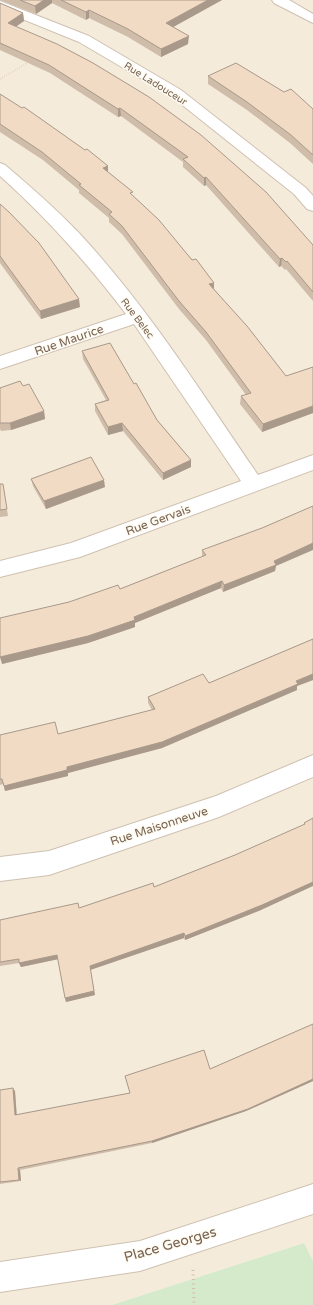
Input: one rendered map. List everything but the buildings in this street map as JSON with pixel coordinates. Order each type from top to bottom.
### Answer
[{"type":"street","points":[[279,0],[313,19]]},
{"type":"street","name":"Rue Ladouceur","points":[[0,5],[84,39],[176,92],[300,191],[313,206]]},
{"type":"street","name":"Rue Belec","points":[[0,168],[38,201],[68,231],[138,316],[254,485]]},
{"type":"street","name":"Rue Maurice","points":[[0,364],[138,316]]},
{"type":"street","name":"Rue Gervais","points":[[0,568],[73,551],[313,462]]},
{"type":"street","name":"Rue Maisonneuve","points":[[0,868],[49,863],[219,806],[313,766]]},
{"type":"street","name":"Place Georges","points":[[0,1277],[140,1256],[313,1199]]},
{"type":"path","points":[[0,80],[32,60]]},
{"type":"path","points":[[192,1239],[194,1305]]},
{"type":"shaded area","points":[[0,0],[313,0],[313,1261],[304,1243],[112,1305],[0,1305]]},
{"type":"green space","points":[[304,1243],[313,1261],[313,1305],[112,1305]]}]
